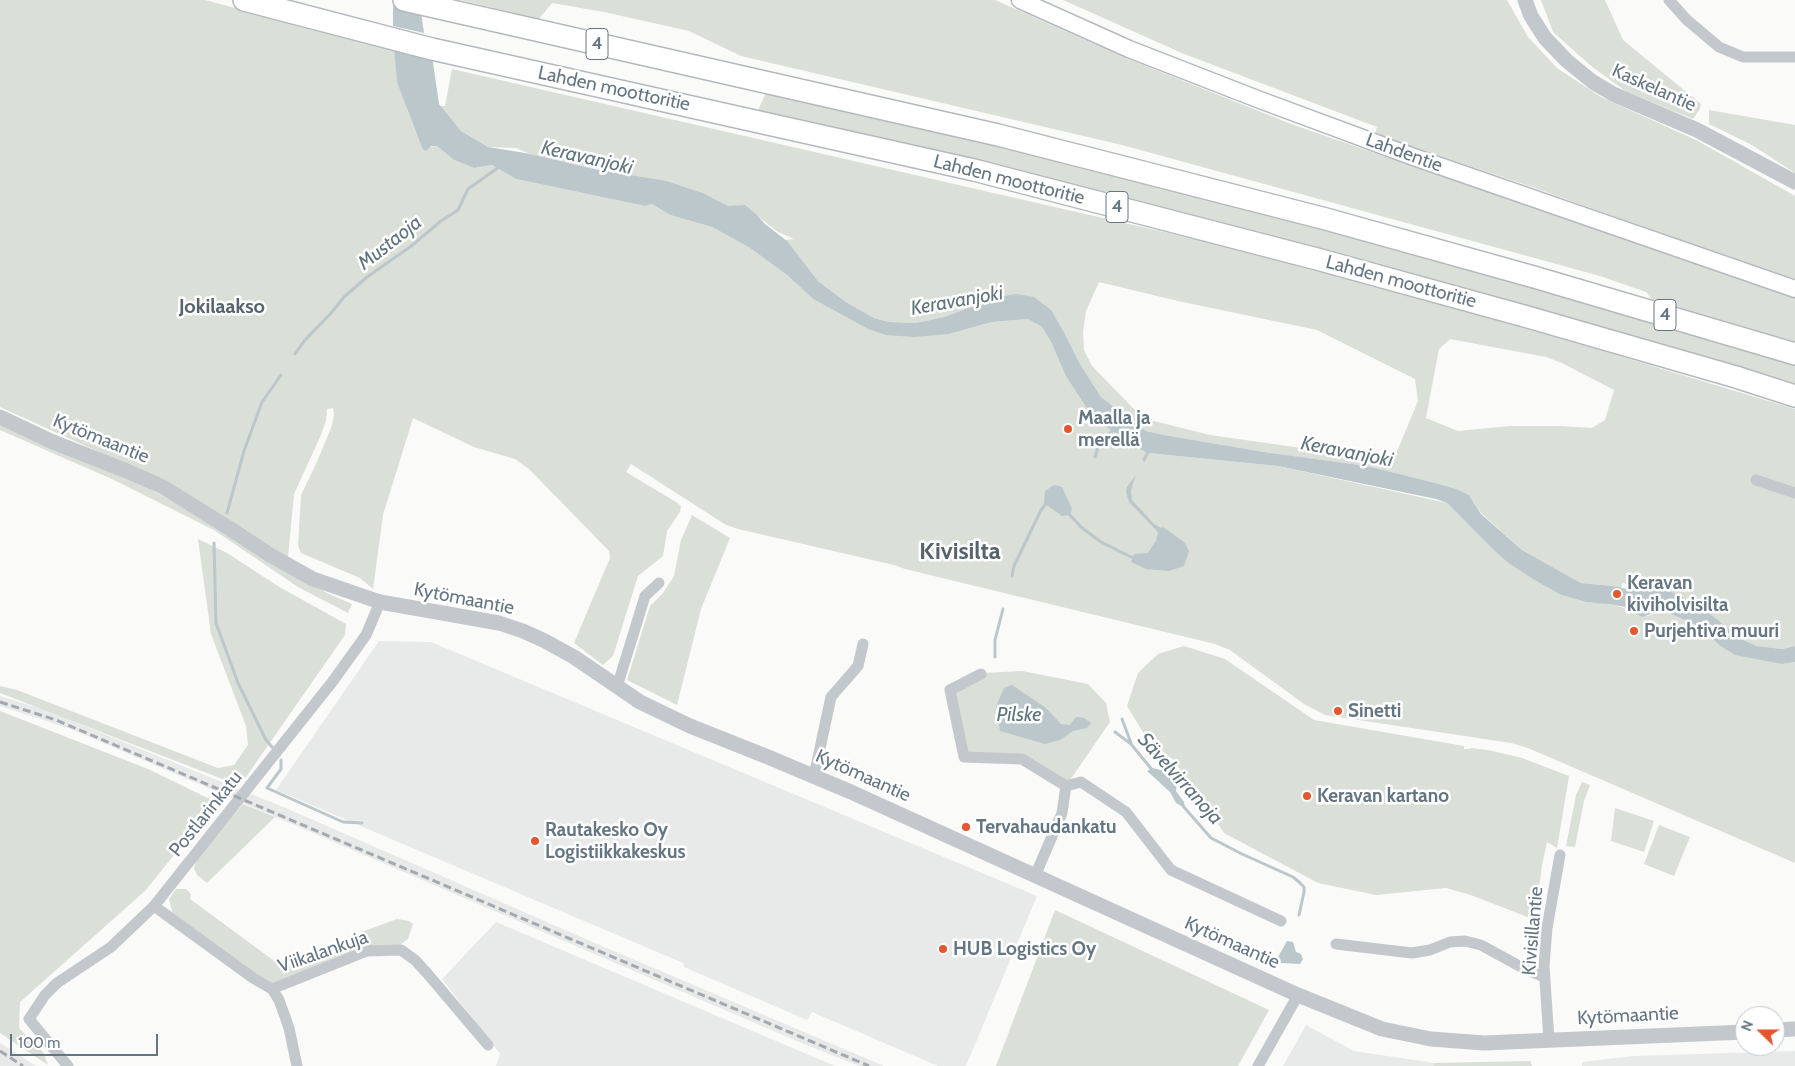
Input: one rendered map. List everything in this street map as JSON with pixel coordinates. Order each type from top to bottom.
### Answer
[{"type":"highway","name":"Lahden moottoritie","points":[[244,0],[432,49],[974,170],[1327,261],[1542,321],[1795,396]]},
{"type":"highway","name":"Lahden moottoritie","points":[[404,0],[998,135],[1326,219],[1534,277],[1795,354]]},
{"type":"main road","name":"Lahdentie","points":[[1020,0],[1129,48],[1260,100],[1420,159],[1795,289]]},
{"type":"street","name":"Kaskelantie","points":[[1525,0],[1531,16],[1545,38],[1566,61],[1593,82],[1613,94],[1697,130],[1795,182]]},
{"type":"street","points":[[1669,0],[1687,20],[1719,47],[1743,57],[1795,57]]},
{"type":"street","name":"Kytömaantie","points":[[0,417],[53,442],[128,471],[163,487],[292,568],[320,582],[380,602],[499,623],[523,631],[574,657],[640,702],[690,726],[814,776],[1298,995],[1382,1029],[1431,1040],[1484,1043],[1735,1032]]},
{"type":"street","points":[[1756,480],[1795,493]]},
{"type":"street","points":[[617,687],[645,596],[659,583]]},
{"type":"street","name":"Postlarinkatu","points":[[68,1066],[29,1019],[45,995],[57,983],[111,947],[154,906],[333,681],[366,635],[380,602]]},
{"type":"street","points":[[814,776],[831,697],[858,666],[863,644]]},
{"type":"street","points":[[981,674],[950,690],[964,757],[1022,759],[1066,786],[1081,782],[1126,812],[1171,870],[1281,921]]},
{"type":"street","points":[[1035,876],[1062,813],[1066,786]]},
{"type":"street","name":"Kivisillantie","points":[[1550,1040],[1544,977],[1547,928],[1560,855]]},
{"type":"street","name":"Viikalankuja","points":[[154,906],[253,978],[272,989],[367,951],[401,950],[415,960],[426,972],[488,1045]]},
{"type":"street","points":[[1336,944],[1412,953],[1430,950],[1450,942],[1465,941],[1481,945],[1544,977]]},
{"type":"street","points":[[272,989],[279,1000],[289,1028],[297,1066]]},
{"type":"street","points":[[1258,1066],[1298,995]]},
{"type":"shaded area","points":[[0,0],[205,0],[363,42],[377,43],[396,48],[407,109],[422,148],[437,146],[454,160],[474,168],[492,165],[516,179],[645,206],[652,204],[670,215],[712,227],[750,248],[787,275],[813,299],[868,329],[949,334],[992,322],[1028,319],[1042,327],[1094,418],[1145,452],[1278,466],[1447,503],[1507,562],[1561,595],[1586,602],[1616,602],[1615,605],[1648,616],[1662,610],[1700,627],[1719,645],[1782,664],[1795,662],[1795,863],[1528,748],[1511,743],[1325,715],[1304,704],[1230,650],[1215,644],[726,525],[631,464],[626,472],[681,506],[680,512],[667,531],[663,556],[638,576],[613,656],[603,665],[574,643],[610,558],[609,551],[530,470],[515,459],[474,447],[413,418],[383,515],[373,589],[360,578],[301,553],[298,546],[301,495],[331,428],[334,416],[333,408],[327,409],[326,421],[321,435],[294,494],[288,557],[272,550],[169,484],[0,407]]},
{"type":"shaded area","points":[[461,0],[995,0],[1126,58],[1291,124],[1795,298],[1795,343],[1652,300],[1646,292],[1600,276],[1122,145],[741,56],[689,31],[604,12],[552,3],[539,19]]},
{"type":"shaded area","points":[[1063,0],[1507,0],[1528,37],[1557,68],[1601,97],[1698,141],[1795,196],[1795,281],[1535,188],[1375,134],[1377,127],[1184,54]]},
{"type":"shaded area","points":[[1541,0],[1605,0],[1623,40],[1701,104],[1693,119],[1627,92],[1591,66],[1553,32]]},
{"type":"shaded area","points":[[452,69],[1225,246],[1408,295],[1795,409],[1795,646],[1782,649],[1757,646],[1743,640],[1660,588],[1632,586],[1623,583],[1621,587],[1581,583],[1522,550],[1481,513],[1469,495],[1455,489],[1367,466],[1264,452],[1146,431],[1101,397],[1080,364],[1066,336],[998,297],[944,317],[916,323],[889,322],[874,318],[846,302],[818,281],[785,240],[794,239],[778,232],[745,206],[728,206],[703,193],[667,181],[647,179],[537,157],[516,148],[488,147],[461,131],[440,106],[445,106]],"holes":[[[1099,282],[1178,301],[1317,330],[1415,379],[1418,401],[1393,461],[1210,435],[1150,420],[1133,408],[1092,366],[1084,350],[1083,332],[1086,311]],[[1450,339],[1546,357],[1562,363],[1614,390],[1605,420],[1592,428],[1510,426],[1458,431],[1426,418],[1439,349]]]},
{"type":"shaded area","points":[[767,90],[1047,156],[1311,223],[1795,361],[1795,388],[757,113]]},
{"type":"shaded area","points":[[1709,110],[1795,125],[1795,173],[1752,145],[1709,124]]},
{"type":"shaded area","points":[[0,425],[137,482],[196,514],[271,562],[327,593],[352,604],[348,613],[298,587],[214,530],[114,480],[0,430]]},
{"type":"shaded area","points":[[692,515],[730,538],[701,609],[677,705],[627,680],[650,606],[663,593],[674,576],[681,540]]},
{"type":"shaded area","points":[[198,539],[227,553],[281,588],[346,624],[345,635],[246,777],[225,780],[0,693],[0,686],[17,690],[218,768],[234,765],[248,745],[246,726],[211,634]]},
{"type":"shaded area","points":[[379,641],[431,642],[1037,896],[966,1066],[938,1066],[812,1012],[807,1020],[684,967],[683,963],[276,790]]},
{"type":"shaded area","points":[[1184,646],[1225,659],[1314,720],[1464,746],[1464,749],[1488,750],[1522,758],[1569,776],[1557,848],[1547,842],[1535,920],[1471,895],[1446,888],[1376,895],[1318,883],[1224,833],[1173,759],[1152,747],[1127,706],[1138,673],[1158,654]]},
{"type":"shaded area","points":[[1022,671],[1088,684],[1106,703],[1110,722],[1066,786],[1022,759],[964,757],[950,690],[984,673]]},
{"type":"shaded area","points":[[0,696],[45,710],[288,809],[884,1066],[859,1066],[799,1042],[71,729],[0,706]]},
{"type":"shaded area","points":[[0,711],[148,769],[216,802],[146,890],[20,1002],[19,1028],[43,1052],[48,1065],[0,1033]]},
{"type":"shaded area","points":[[1582,782],[1590,785],[1584,801],[1575,847],[1566,846],[1576,795]]},
{"type":"shaded area","points":[[243,804],[275,817],[207,883],[197,875],[194,868],[198,857]]},
{"type":"shaded area","points":[[1615,808],[1654,821],[1644,852],[1611,841]]},
{"type":"shaded area","points":[[1659,825],[1690,837],[1674,876],[1644,864]]},
{"type":"shaded area","points":[[176,889],[186,889],[191,894],[190,899],[277,963],[397,919],[409,921],[413,924],[408,939],[400,945],[272,983],[259,977],[173,915],[169,899]]},
{"type":"shaded area","points":[[1055,910],[1269,1010],[1238,1066],[996,1066]]},
{"type":"shaded area","points":[[496,922],[835,1066],[496,1066],[500,1054],[442,979]]},
{"type":"shaded area","points":[[1306,1025],[1354,1051],[1434,1063],[1434,1066],[1283,1066]]},
{"type":"shaded area","points":[[0,1043],[36,1066],[0,1066]]},
{"type":"shaded area","points":[[1785,1051],[1795,1051],[1795,1066],[1582,1066],[1582,1062],[1633,1056],[1735,1053],[1735,1056],[1785,1056]]},
{"type":"shaded area","points":[[1530,1061],[1532,1066],[1434,1066],[1434,1063]]},
{"type":"water","points":[[393,5],[421,12],[424,33],[393,26]]},
{"type":"water","points":[[394,47],[432,56],[439,104],[461,131],[488,147],[525,153],[599,170],[667,181],[703,193],[728,206],[745,205],[787,241],[818,281],[846,302],[874,318],[889,322],[916,323],[944,317],[998,297],[1016,294],[1034,297],[1051,310],[1080,364],[1101,397],[1146,431],[1264,452],[1367,466],[1456,489],[1469,495],[1481,514],[1522,550],[1581,583],[1621,587],[1616,602],[1586,602],[1561,595],[1533,579],[1507,562],[1447,503],[1436,499],[1278,466],[1145,452],[1094,419],[1066,376],[1052,344],[1042,327],[1028,319],[992,322],[949,334],[914,337],[886,335],[868,329],[813,299],[787,275],[750,248],[712,227],[670,215],[652,204],[645,206],[516,179],[492,165],[474,168],[454,160],[437,146],[431,146],[426,151],[422,148],[397,82]]},
{"type":"water","points":[[1136,475],[1131,490],[1132,500],[1154,524],[1161,528],[1163,527],[1184,542],[1189,551],[1184,566],[1169,571],[1146,569],[1131,562],[1134,554],[1148,553],[1156,541],[1158,532],[1129,502],[1126,492],[1127,487]]},
{"type":"water","points":[[1054,485],[1062,487],[1072,509],[1070,515],[1062,516],[1044,503],[1045,491]]},
{"type":"water","points":[[1632,586],[1660,588],[1679,595],[1710,614],[1743,640],[1757,646],[1782,649],[1795,646],[1795,662],[1782,664],[1735,655],[1719,645],[1700,627],[1662,610],[1642,617],[1624,607]]},
{"type":"water","name":"Pilske","points":[[1012,685],[1046,708],[1061,724],[1070,725],[1076,717],[1084,718],[1091,723],[1087,728],[1073,731],[1060,740],[1045,744],[1000,731],[996,707],[1004,688]]},
{"type":"water","points":[[1153,768],[1168,772],[1175,778],[1177,784],[1176,791],[1184,802],[1185,808],[1176,803],[1170,792],[1147,771]]},
{"type":"water","points":[[1287,941],[1293,942],[1296,952],[1301,954],[1303,959],[1300,964],[1281,963],[1278,957]]},
{"type":"waterway","name":"Mustaoja","points":[[295,354],[305,340],[344,297],[367,277],[458,210],[468,189],[499,167]]},
{"type":"waterway","name":"Mustaoja","points":[[227,513],[244,451],[262,402],[281,375]]},
{"type":"waterway","points":[[1095,457],[1099,444],[1114,429]]},
{"type":"waterway","points":[[1144,460],[1149,450]]},
{"type":"waterway","points":[[1012,576],[1014,566],[1041,510],[1046,504]]},
{"type":"waterway","points":[[1070,515],[1081,527],[1101,542],[1133,558]]},
{"type":"waterway","points":[[214,543],[216,623],[238,683],[266,740],[272,747]]},
{"type":"waterway","name":"Keravanjoki","points":[[1595,594],[1611,595],[1650,603]]},
{"type":"waterway","points":[[995,657],[995,640],[1003,609]]},
{"type":"waterway","points":[[1122,719],[1131,743]]},
{"type":"waterway","name":"Sävelvirranoja","points":[[1115,732],[1131,744],[1153,771]]},
{"type":"waterway","points":[[281,760],[281,769],[267,788],[343,822],[362,823]]},
{"type":"waterway","name":"Sävelvirranoja","points":[[1183,806],[1211,838],[1293,877],[1299,882],[1304,887],[1299,915]]},
{"type":"railway","points":[[0,702],[56,720],[869,1066]]},
{"type":"railway","points":[[0,1051],[23,1066]]},
{"type":"place","name":"Maalla ja merellä","points":[[1068,429]]},
{"type":"place","name":"Keravan kiviholvisilta","points":[[1617,594]]},
{"type":"place","name":"Purjehtiva muuri","points":[[1634,631]]},
{"type":"place","name":"Sinetti","points":[[1338,711]]},
{"type":"place","name":"Keravan kartano","points":[[1307,796]]},
{"type":"place","name":"Tervahaudankatu","points":[[966,827]]},
{"type":"place","name":"Rautakesko Oy Logistiikkakeskus","points":[[535,841]]},
{"type":"place","name":"HUB Logistics Oy","points":[[943,949]]},
{"type":"district","name":"Jokilaakso","points":[[222,307]]},
{"type":"district","name":"Kivisilta","points":[[960,552]]}]
